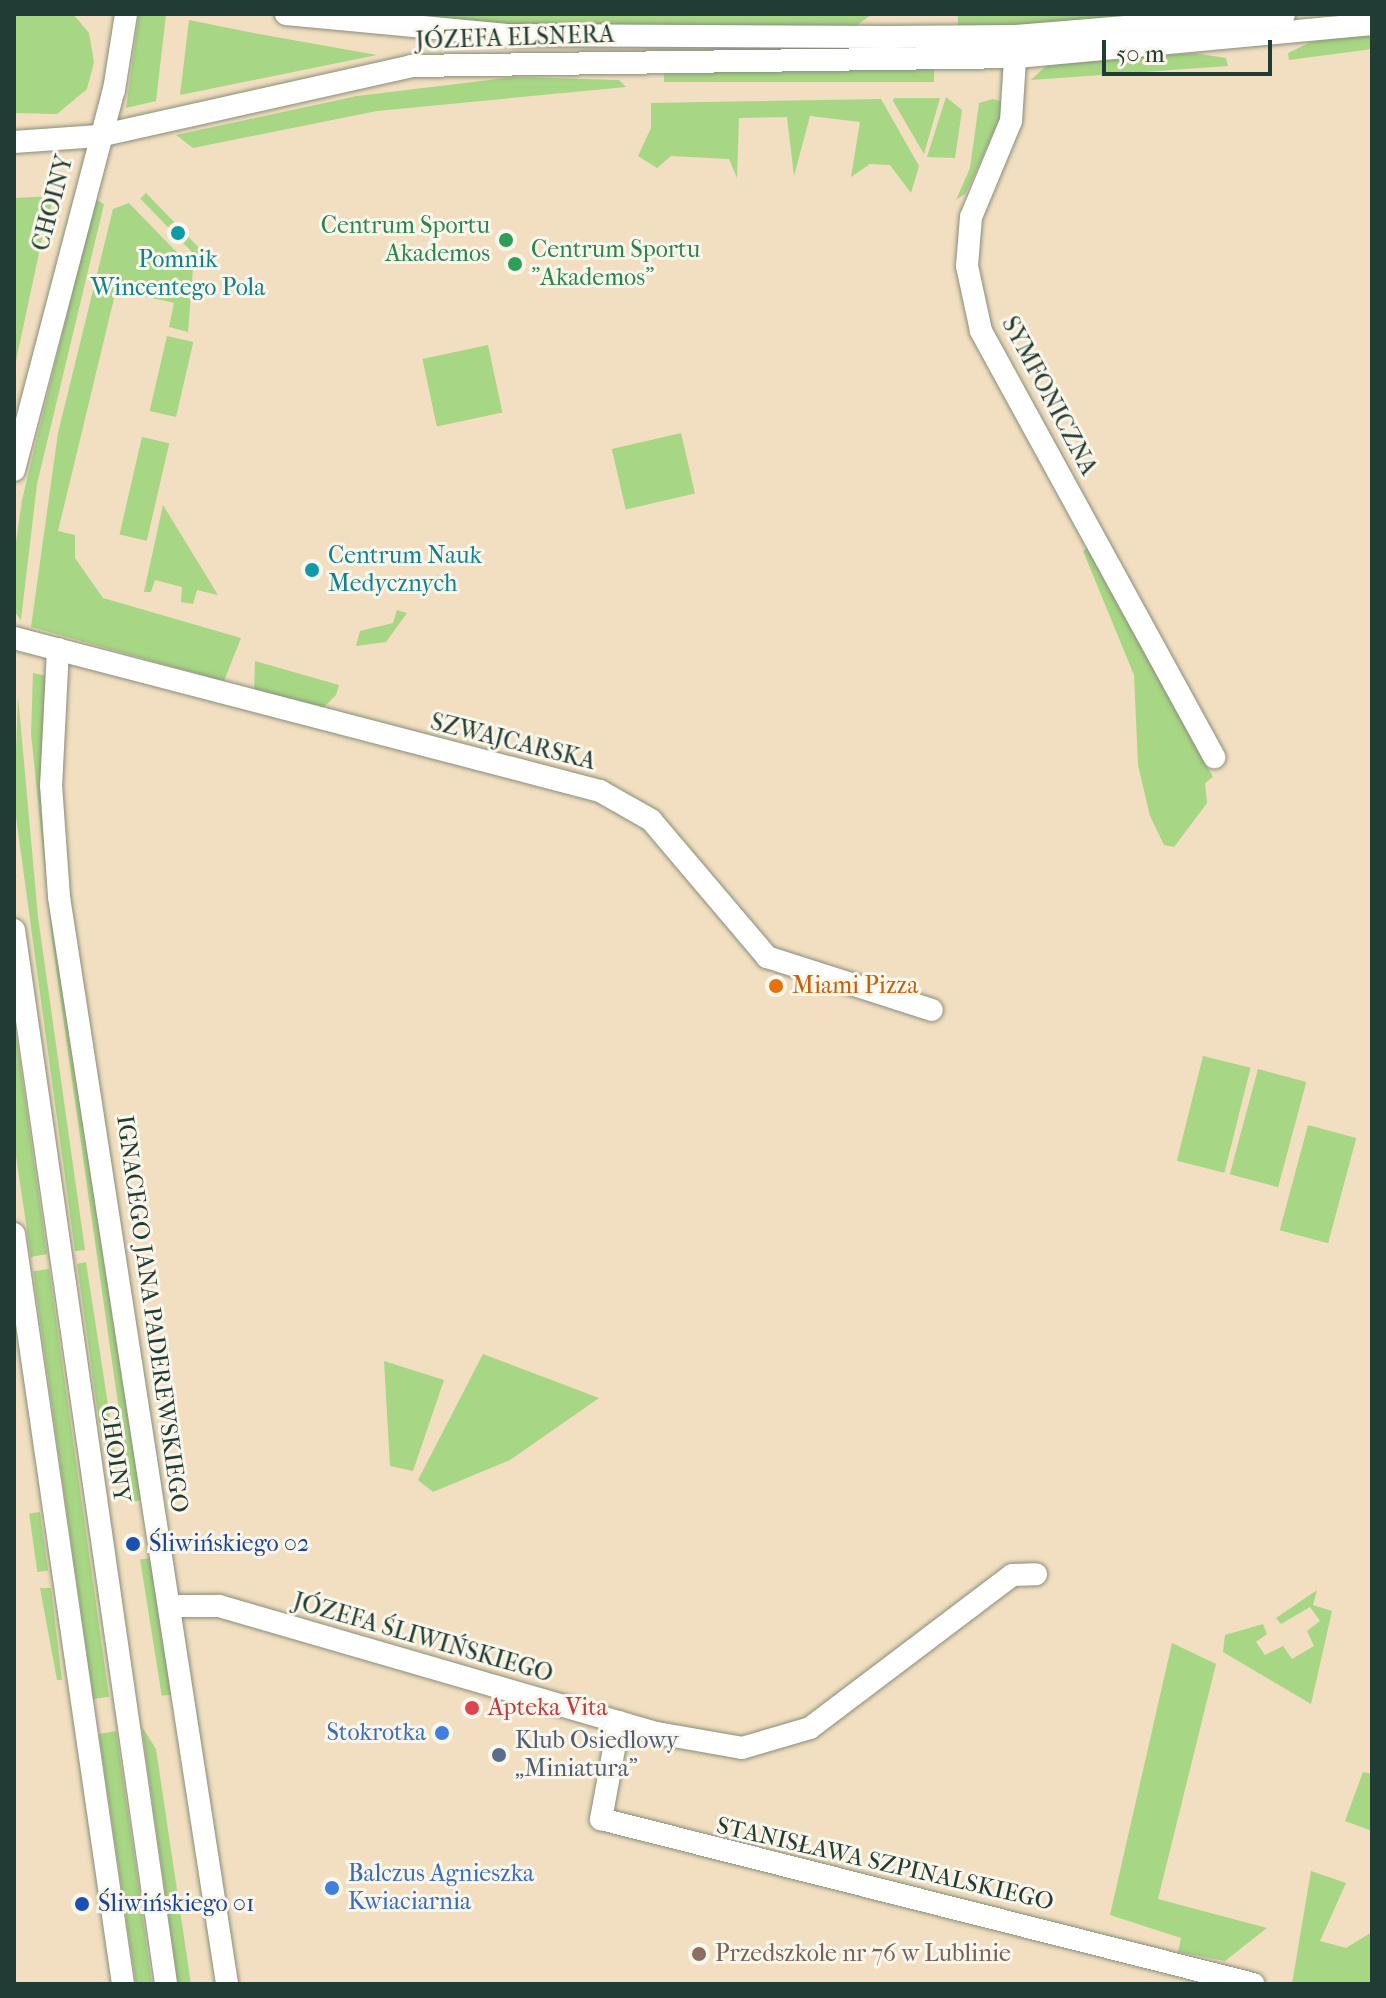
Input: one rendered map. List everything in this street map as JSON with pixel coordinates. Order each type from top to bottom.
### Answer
[{"type":"street","name":"CHOINY","points":[[14,470],[99,136],[126,14]]},
{"type":"street","name":"JÓZEFA ELSNERA","points":[[286,14],[507,35],[888,48]]},
{"type":"street","points":[[888,14],[888,48]]},
{"type":"street","name":"JÓZEFA ELSNERA","points":[[1016,46],[1284,14]]},
{"type":"street","name":"JÓZEFA ELSNERA","points":[[14,142],[99,136],[411,66],[1016,46],[1372,24]]},
{"type":"street","name":"SYMFONICZNA","points":[[1016,46],[1011,121],[971,217],[967,266],[981,331],[1214,757]]},
{"type":"street","name":"SZWAJCARSKA","points":[[14,638],[626,801],[651,820],[760,952],[932,1010]]},
{"type":"street","name":"IGNACEGO JANA PADEREWSKIEGO","points":[[58,649],[51,785],[59,897],[227,1984]]},
{"type":"street","name":"CHOINY","points":[[14,930],[166,1984]]},
{"type":"street","points":[[14,1234],[123,1984]]},
{"type":"street","name":"JÓZEFA ŚLIWIŃSKIEGO","points":[[169,1606],[219,1606],[619,1722],[724,1748],[792,1738],[1012,1575],[1036,1574]]},
{"type":"street","name":"STANISŁAWA SZPINALSKIEGO","points":[[619,1722],[601,1819],[1253,1984]]},
{"type":"green space","points":[[14,14],[73,14],[89,33],[94,62],[87,89],[57,114],[14,113]]},
{"type":"green space","points":[[139,14],[166,15],[156,101],[126,108]]},
{"type":"green space","points":[[369,14],[872,14],[852,29],[577,31]]},
{"type":"green space","points":[[958,14],[1123,14],[1088,23],[958,29]]},
{"type":"green space","points":[[189,20],[259,34],[377,55],[180,95]]},
{"type":"green space","points":[[1372,33],[1372,49],[1289,60],[1288,53],[1311,42]]},
{"type":"green space","points":[[1194,53],[1226,58],[1228,66],[1031,80],[1047,65]]},
{"type":"green space","points":[[664,66],[934,66],[934,82],[664,82]]},
{"type":"green space","points":[[515,77],[619,80],[626,87],[377,111],[193,148],[176,135],[357,96]]},
{"type":"green space","points":[[946,97],[962,110],[955,158],[927,157]]},
{"type":"green space","points":[[894,98],[940,98],[924,154],[893,101]]},
{"type":"green space","points":[[881,99],[919,166],[911,193],[890,165],[870,164],[851,177],[860,122],[810,116],[794,176],[787,117],[739,118],[737,178],[729,159],[671,156],[657,168],[638,156],[651,128],[651,103]]},
{"type":"green space","points":[[993,99],[1003,102],[1000,118],[966,193],[956,200],[970,168],[979,103]]},
{"type":"green space","points":[[146,193],[207,256],[201,262],[140,199]]},
{"type":"green space","points":[[54,196],[42,239],[14,370],[14,198]]},
{"type":"green space","points":[[95,199],[104,204],[37,484],[21,620],[14,611],[14,556],[22,500]]},
{"type":"green space","points":[[129,203],[193,269],[188,332],[169,327],[174,303],[116,290],[58,531],[75,535],[75,558],[103,598],[241,638],[224,681],[31,627],[58,433],[113,209]]},
{"type":"green space","points":[[167,336],[193,342],[176,417],[150,411]]},
{"type":"green space","points":[[488,345],[502,412],[437,426],[422,359]]},
{"type":"green space","points":[[681,433],[695,493],[626,509],[612,449]]},
{"type":"green space","points":[[142,437],[169,443],[147,541],[120,534]]},
{"type":"green space","points":[[163,505],[218,595],[197,590],[193,604],[181,602],[182,587],[155,580],[151,592],[144,592]]},
{"type":"green space","points":[[1090,546],[1213,777],[1205,783],[1207,803],[1174,847],[1164,845],[1150,816],[1138,765],[1134,675],[1083,551]]},
{"type":"green space","points":[[397,610],[407,613],[386,642],[356,646],[360,631],[393,623]]},
{"type":"green space","points":[[255,661],[339,685],[336,695],[321,710],[254,691]]},
{"type":"green space","points":[[33,673],[47,676],[44,731],[142,1500],[132,1502],[53,947],[31,734]]},
{"type":"green space","points":[[18,696],[38,917],[85,1250],[75,1251],[14,802]]},
{"type":"green space","points":[[14,1021],[47,1254],[31,1257],[14,1143]]},
{"type":"green space","points":[[1203,1056],[1251,1068],[1224,1173],[1177,1161]]},
{"type":"green space","points":[[1258,1069],[1306,1082],[1278,1187],[1230,1174]]},
{"type":"green space","points":[[1308,1125],[1356,1138],[1328,1243],[1280,1230]]},
{"type":"green space","points":[[86,1262],[117,1472],[101,1436],[77,1264]]},
{"type":"green space","points":[[49,1269],[109,1697],[93,1699],[33,1271]]},
{"type":"green space","points":[[483,1354],[599,1398],[510,1460],[433,1492],[418,1480]]},
{"type":"green space","points":[[384,1361],[444,1380],[413,1471],[390,1466]]},
{"type":"green space","points":[[40,1512],[48,1570],[37,1572],[29,1514]]},
{"type":"green space","points":[[150,1558],[172,1694],[162,1696],[140,1560]]},
{"type":"green space","points":[[40,1588],[51,1588],[62,1680],[57,1680]]},
{"type":"green space","points":[[1317,1590],[1313,1605],[1332,1611],[1311,1704],[1223,1652],[1225,1635],[1263,1624],[1267,1634],[1256,1642],[1265,1655],[1283,1646],[1292,1659],[1314,1646],[1307,1631],[1320,1621],[1310,1607],[1281,1624],[1276,1618]]},
{"type":"green space","points":[[1172,1643],[1216,1664],[1158,1899],[1267,1928],[1225,1961],[1178,1952],[1181,1938],[1110,1915]]},
{"type":"green space","points":[[142,1727],[156,1749],[191,1984],[178,1984]]},
{"type":"green space","points":[[116,1731],[152,1984],[136,1984],[99,1734]]},
{"type":"green space","points":[[1363,1772],[1372,1774],[1372,1831],[1345,1821]]},
{"type":"green space","points":[[1311,1871],[1346,1883],[1320,1941],[1346,1948],[1372,1932],[1372,1984],[1292,1984]]},
{"type":"place","name":"Pomnik Wincentego Pola","points":[[178,233]]},
{"type":"place","name":"Centrum Sportu Akademos","points":[[506,240]]},
{"type":"place","name":"Centrum Sportu \"Akademos\"","points":[[515,264]]},
{"type":"place","name":"Centrum Nauk Medycznych","points":[[312,570]]},
{"type":"place","name":"Miami Pizza","points":[[776,986]]},
{"type":"place","name":"Śliwińskiego 02","points":[[133,1544]]},
{"type":"place","name":"Apteka Vita","points":[[472,1708]]},
{"type":"place","name":"Stokrotka","points":[[442,1733]]},
{"type":"place","name":"Klub Osiedlowy „Miniatura”","points":[[499,1755]]},
{"type":"place","name":"Balczus Agnieszka Kwiaciarnia","points":[[332,1888]]},
{"type":"place","name":"Śliwińskiego 01","points":[[82,1904]]},
{"type":"place","name":"Przedszkole nr 76 w Lublinie","points":[[699,1954]]}]
